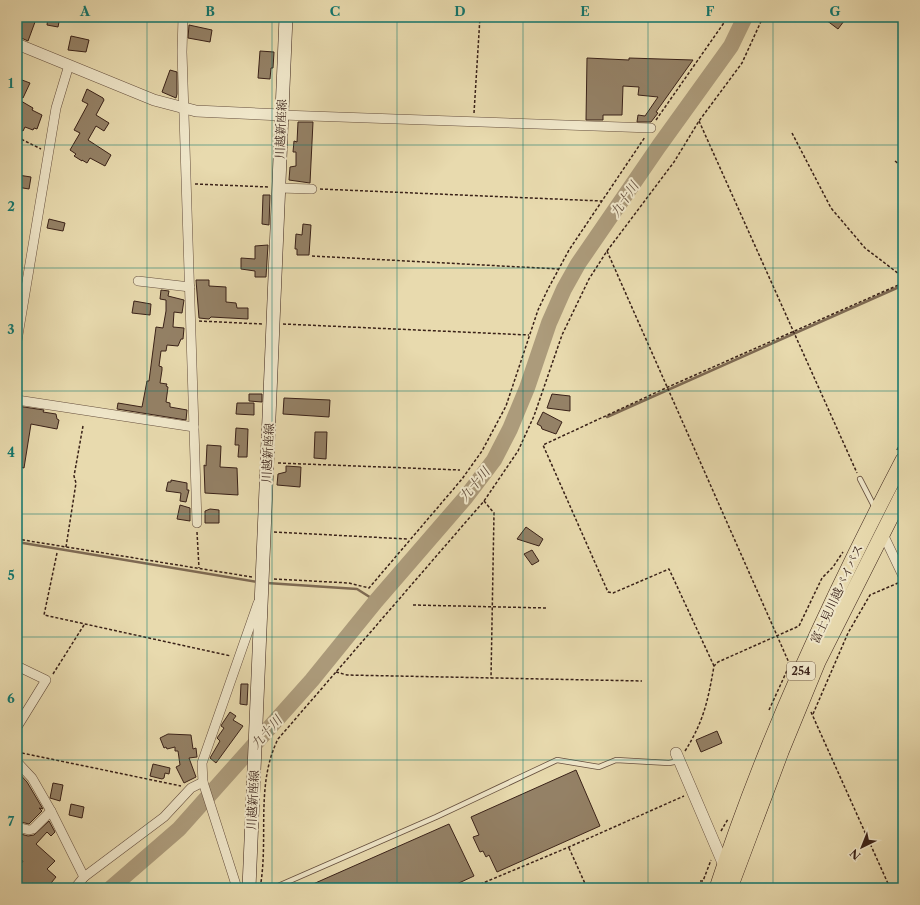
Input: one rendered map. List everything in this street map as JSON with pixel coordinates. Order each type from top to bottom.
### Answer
[{"type":"highway","name":"富士見川越バイパス","points":[[717,888],[795,668],[903,460]]},
{"type":"highway","name":"富士見川越バイパス","points":[[732,886],[801,703],[835,626],[903,493]]},
{"type":"main road","name":"川越新座線","points":[[254,887],[264,532],[286,17]]},
{"type":"street","points":[[183,17],[197,523]]},
{"type":"street","points":[[17,44],[154,100],[196,111],[651,128]]},
{"type":"street","points":[[17,341],[56,108],[69,65]]},
{"type":"street","points":[[279,188],[312,189]]},
{"type":"street","points":[[138,281],[190,287]]},
{"type":"street","points":[[17,400],[194,427]]},
{"type":"street","points":[[876,512],[882,533],[903,576]]},
{"type":"street","points":[[237,888],[203,782],[202,763],[262,592]]},
{"type":"street","points":[[17,666],[46,680],[17,727]]},
{"type":"street","points":[[678,757],[718,848],[732,886]]},
{"type":"street","points":[[17,762],[32,778],[51,811],[84,877]]},
{"type":"street","points":[[75,888],[84,877],[164,817],[191,788],[203,782]]},
{"type":"street","points":[[17,827],[29,830],[33,829],[51,811]]},
{"type":"lane","points":[[860,479],[876,512]]},
{"type":"lane","points":[[278,888],[278,886],[436,817],[557,760],[599,768],[616,760],[668,763],[678,757]]},
{"type":"path","points":[[474,122],[480,17]]},
{"type":"path","points":[[17,539],[263,578],[349,583],[369,588],[409,539],[462,479],[486,446],[506,406],[538,310],[569,250],[728,17]]},
{"type":"path","points":[[254,887],[261,881],[267,770],[271,752],[278,740],[290,724],[484,501],[518,451],[534,416],[562,335],[589,279],[607,251],[674,162],[699,121],[742,62],[763,17]]},
{"type":"path","points":[[699,121],[860,479]]},
{"type":"path","points":[[792,133],[831,208],[865,248],[903,277]]},
{"type":"path","points":[[17,137],[48,153]]},
{"type":"path","points":[[895,161],[903,167]]},
{"type":"path","points":[[187,183],[279,188]]},
{"type":"path","points":[[312,189],[602,200]]},
{"type":"path","points":[[607,251],[778,636],[795,668],[769,710]]},
{"type":"path","points":[[312,256],[559,269]]},
{"type":"path","points":[[678,757],[698,731],[708,698],[714,666],[669,569],[614,593],[608,592],[543,445],[668,387],[903,282]]},
{"type":"path","points":[[191,320],[529,335]]},
{"type":"path","points":[[66,547],[76,483],[74,476],[84,426]]},
{"type":"path","points":[[268,463],[460,470]]},
{"type":"path","points":[[484,501],[494,513],[491,678]]},
{"type":"path","points":[[197,523],[199,568]]},
{"type":"path","points":[[264,532],[409,539]]},
{"type":"path","points":[[714,666],[718,662],[799,626],[822,578],[833,567],[844,549]]},
{"type":"path","points":[[57,553],[44,615],[238,659]]},
{"type":"path","points":[[813,714],[848,633],[870,595],[903,581]]},
{"type":"path","points":[[413,605],[547,608]]},
{"type":"path","points":[[46,680],[49,679],[85,624]]},
{"type":"path","points":[[336,672],[347,675],[642,681]]},
{"type":"path","points":[[801,703],[813,714],[890,888]]},
{"type":"path","points":[[17,752],[191,788]]},
{"type":"path","points":[[470,888],[569,847],[693,792]]},
{"type":"path","points":[[569,847],[587,888]]},
{"type":"path","points":[[700,881],[703,881],[712,857],[718,848]]},
{"type":"building","points":[[17,17],[23,21],[24,18],[35,22],[28,41],[17,36]]},
{"type":"building","points":[[48,17],[60,17],[58,27],[47,25]]},
{"type":"building","points":[[822,17],[847,17],[838,29]]},
{"type":"building","points":[[189,25],[212,30],[210,42],[188,38]]},
{"type":"building","points":[[71,36],[89,40],[86,52],[68,50]]},
{"type":"building","points":[[260,51],[274,52],[273,68],[271,68],[270,79],[258,78]]},
{"type":"building","points":[[587,58],[629,60],[629,58],[693,60],[656,112],[658,113],[651,122],[637,122],[638,115],[645,116],[658,97],[638,95],[639,87],[623,86],[622,115],[603,115],[603,120],[586,120]]},
{"type":"building","points":[[170,70],[177,72],[176,98],[162,92]]},
{"type":"building","points":[[22,80],[30,83],[23,98],[17,95]]},
{"type":"building","points":[[87,89],[104,100],[96,115],[109,123],[104,131],[96,126],[88,140],[111,155],[105,166],[90,158],[87,163],[82,161],[74,156],[76,154],[70,150],[80,133],[74,130],[88,104],[82,101]]},
{"type":"building","points":[[21,101],[33,108],[32,110],[42,115],[37,129],[34,128],[33,130],[25,127],[23,131],[17,128],[17,111]]},
{"type":"building","points":[[298,122],[313,122],[310,183],[289,180],[290,167],[296,166],[296,152],[293,152],[294,141],[297,142]]},
{"type":"building","points":[[18,175],[31,177],[29,189],[17,187]]},
{"type":"building","points":[[263,195],[270,195],[269,225],[262,224]]},
{"type":"building","points":[[49,219],[65,223],[63,231],[47,228]]},
{"type":"building","points":[[303,224],[311,225],[309,255],[297,255],[297,249],[295,249],[296,234],[302,235]]},
{"type":"building","points":[[268,245],[266,277],[255,277],[255,271],[241,269],[241,258],[255,259],[255,246]]},
{"type":"building","points":[[196,280],[209,280],[209,286],[226,287],[226,302],[236,303],[237,308],[248,308],[248,319],[211,317],[209,319],[199,318]]},
{"type":"building","points":[[161,290],[169,291],[168,296],[184,300],[182,313],[174,312],[173,327],[184,328],[183,339],[181,339],[178,346],[167,345],[166,351],[161,351],[159,366],[162,367],[160,383],[167,384],[166,386],[168,387],[166,402],[170,403],[170,407],[187,410],[186,420],[117,409],[118,403],[142,407],[147,381],[149,381],[156,327],[163,328],[166,311],[166,300],[160,299]]},
{"type":"building","points":[[134,301],[151,304],[150,315],[132,313]]},
{"type":"building","points":[[249,394],[262,394],[262,402],[249,401]]},
{"type":"building","points":[[552,394],[570,396],[570,411],[547,408]]},
{"type":"building","points":[[284,398],[330,400],[329,417],[283,414]]},
{"type":"building","points":[[237,403],[254,403],[254,415],[236,414]]},
{"type":"building","points":[[17,406],[44,410],[43,412],[56,414],[57,419],[59,420],[57,429],[31,424],[24,468],[17,466],[19,441],[17,441]]},
{"type":"building","points":[[543,412],[562,422],[556,434],[542,429],[541,426],[537,424]]},
{"type":"building","points":[[236,428],[248,429],[247,457],[238,457],[239,445],[235,445]]},
{"type":"building","points":[[315,432],[327,432],[326,459],[314,458]]},
{"type":"building","points":[[207,445],[221,446],[220,467],[237,468],[238,495],[205,493],[204,465],[206,466]]},
{"type":"building","points":[[286,466],[301,467],[300,487],[277,485],[278,474],[286,472]]},
{"type":"building","points":[[171,480],[187,483],[187,490],[189,490],[186,502],[180,501],[181,493],[166,491],[168,482],[171,482]]},
{"type":"building","points":[[180,505],[190,508],[190,521],[177,519]]},
{"type":"building","points":[[210,509],[219,510],[219,523],[205,523],[205,511]]},
{"type":"building","points":[[526,527],[543,539],[539,546],[517,539]]},
{"type":"building","points":[[532,550],[539,561],[532,565],[524,554]]},
{"type":"building","points":[[241,684],[248,684],[247,705],[240,704]]},
{"type":"building","points":[[230,712],[236,716],[233,720],[243,726],[216,763],[210,758],[220,741],[217,738],[224,728],[221,726]]},
{"type":"building","points":[[717,731],[722,743],[701,752],[696,740]]},
{"type":"building","points":[[168,734],[191,735],[193,749],[196,748],[197,757],[189,758],[196,777],[184,783],[176,767],[180,765],[178,751],[175,751],[175,747],[167,749],[166,747],[164,748],[160,738]]},
{"type":"building","points":[[153,764],[170,768],[169,774],[165,773],[164,778],[162,779],[150,776]]},
{"type":"building","points":[[576,770],[600,826],[497,872],[489,855],[486,857],[483,851],[480,852],[473,837],[479,835],[471,817]]},
{"type":"building","points":[[17,771],[27,782],[43,809],[39,808],[42,811],[29,824],[17,821],[17,806],[19,804],[17,802]]},
{"type":"building","points":[[53,783],[63,785],[60,801],[50,798]]},
{"type":"building","points":[[71,804],[84,807],[82,818],[69,815]]},
{"type":"building","points":[[49,821],[55,832],[51,836],[47,832],[36,844],[55,861],[47,869],[56,877],[47,888],[38,888],[32,883],[29,888],[20,888],[17,886],[17,871],[23,861],[17,857],[17,833],[28,836],[34,835]]},
{"type":"building","points":[[449,824],[474,876],[448,888],[304,888]]},
{"type":"waterway","name":"九十川","points":[[111,888],[179,829],[312,680],[376,601],[466,497],[494,460],[510,429],[527,388],[549,323],[564,289],[578,264],[659,146],[731,46],[745,17]]},
{"type":"waterway","points":[[607,417],[899,287],[903,287]]},
{"type":"waterway","points":[[17,542],[258,582]]},
{"type":"waterway","points":[[267,583],[357,589],[376,601]]}]
